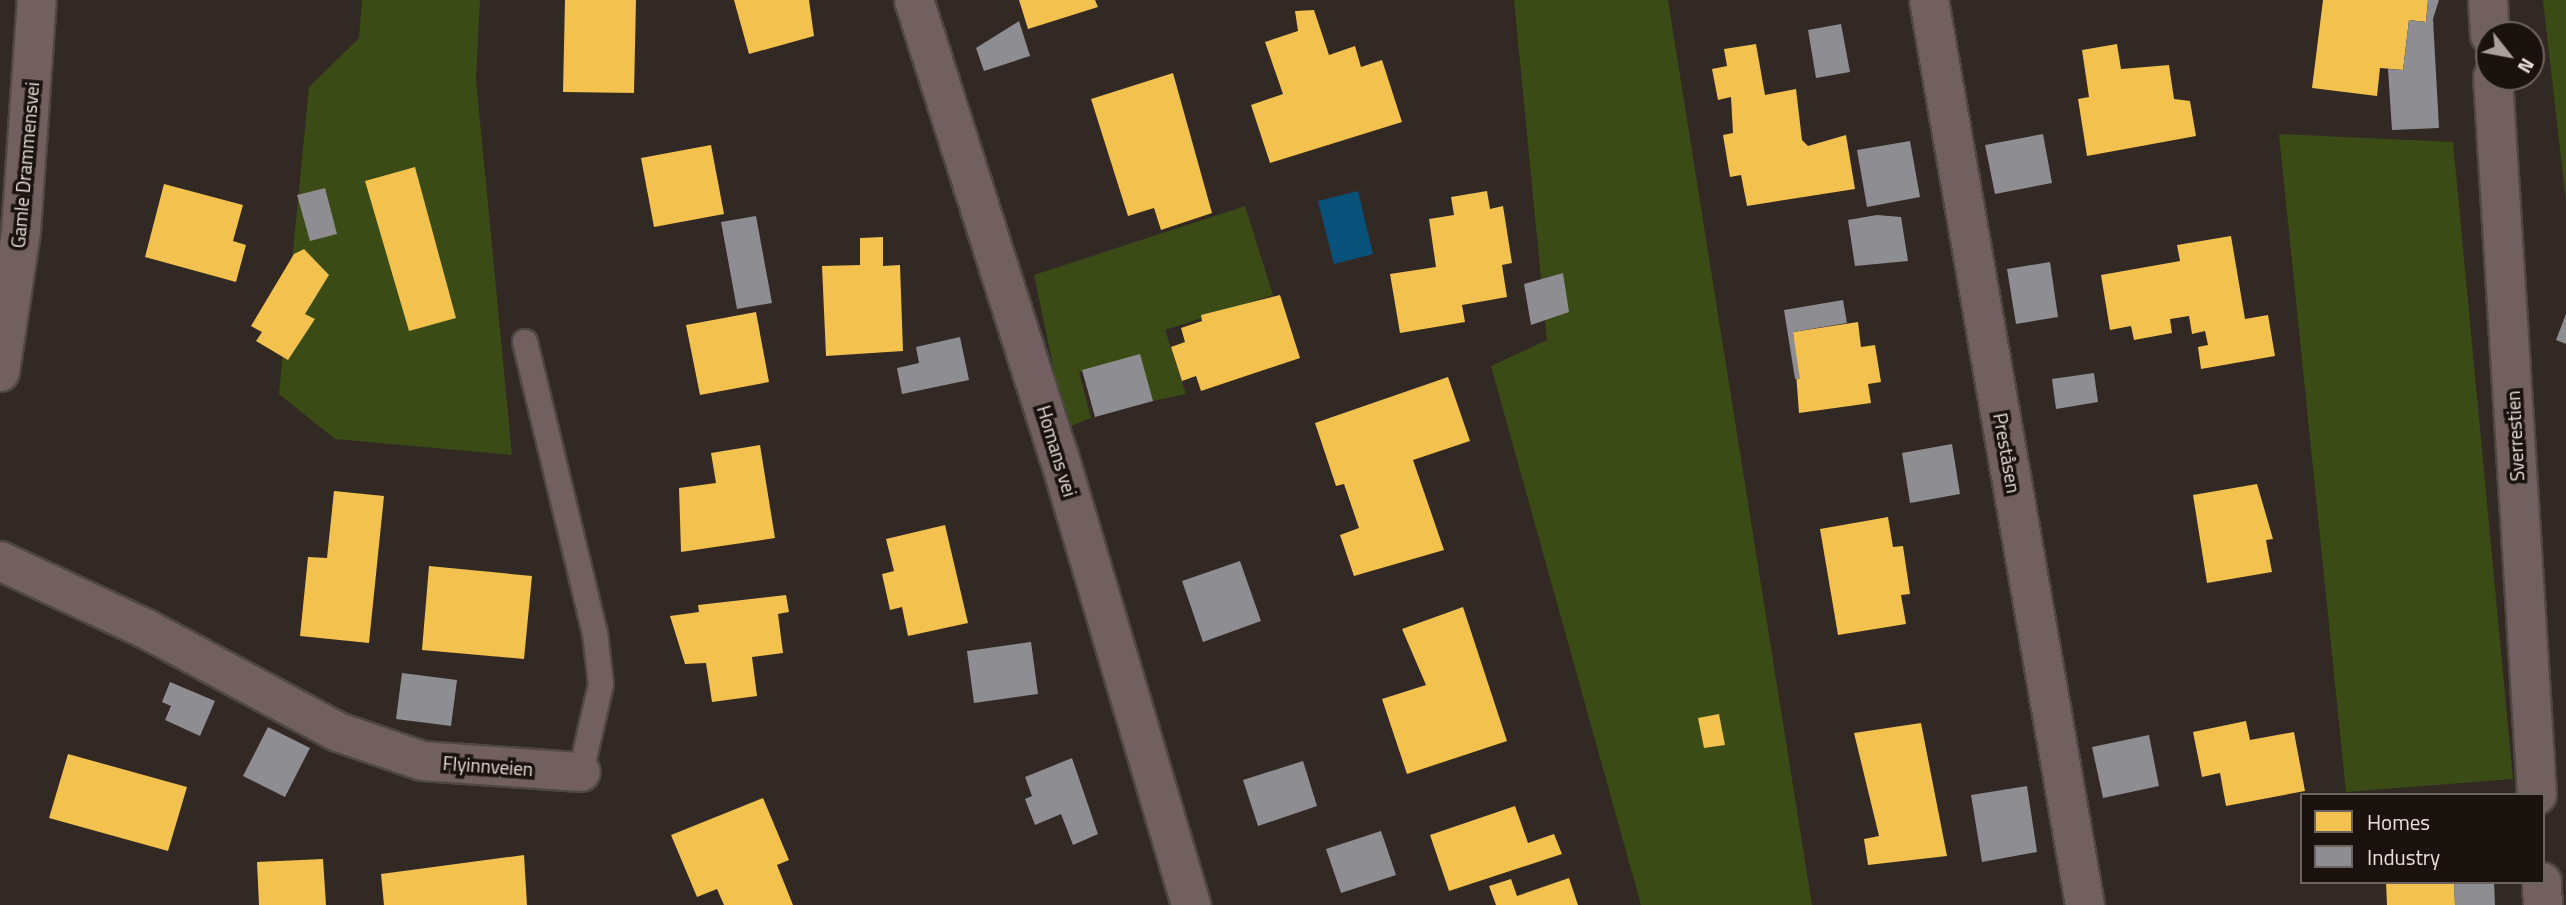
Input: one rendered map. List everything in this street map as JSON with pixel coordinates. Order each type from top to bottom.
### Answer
[{"type":"street","name":"Gamle Drammensvei","points":[[0,372],[21,232],[37,0]]},
{"type":"street","name":"Homans vei","points":[[914,0],[1059,456],[1191,905]]},
{"type":"street","name":"Preståsen","points":[[1929,0],[2085,905]]},
{"type":"street","points":[[2488,0],[2489,21]]},
{"type":"street","name":"Sverrestien","points":[[2494,91],[2537,793]]},
{"type":"street","name":"Flyinnveien","points":[[0,561],[146,628],[338,733],[422,761],[581,772]]},
{"type":"street","points":[[2542,884],[2543,905]]},
{"type":"lane","name":"Flyinnveien","points":[[525,342],[595,633],[601,684],[581,772]]},
{"type":"green space","points":[[362,0],[480,0],[476,79],[512,455],[335,439],[279,394],[309,87],[359,38]]},
{"type":"green space","points":[[1514,0],[1668,0],[1812,905],[1641,905],[1491,366],[1547,340]]},
{"type":"green space","points":[[2543,0],[2566,0],[2566,202]]},
{"type":"green space","points":[[2279,134],[2453,142],[2513,779],[2346,792]]},
{"type":"green space","points":[[1245,206],[1273,295],[1165,330],[1186,394],[1148,402],[1134,357],[1079,372],[1091,418],[1066,428],[1034,275]]},
{"type":"water","points":[[1358,191],[1373,254],[1334,264],[1318,201]]},
{"type":"building: Homes","points":[[565,0],[636,0],[634,93],[563,92]]},
{"type":"building: Homes","points":[[734,0],[809,0],[814,36],[749,54]]},
{"type":"building: Homes","points":[[1019,0],[1095,0],[1098,7],[1028,29]]},
{"type":"building: Homes","points":[[2323,0],[2428,0],[2426,22],[2409,20],[2403,70],[2380,68],[2377,96],[2312,88]]},
{"type":"building: Homes","points":[[1314,10],[1329,55],[1355,46],[1361,67],[1382,60],[1402,122],[1270,163],[1251,105],[1283,94],[1265,42],[1298,31],[1295,11]]},
{"type":"building: Homes","points":[[1756,44],[1765,95],[1796,89],[1802,140],[1808,146],[1846,135],[1855,189],[1747,206],[1741,175],[1730,177],[1723,135],[1733,133],[1731,97],[1718,100],[1712,69],[1727,66],[1724,49]]},
{"type":"building: Homes","points":[[2117,44],[2121,69],[2169,65],[2174,99],[2190,101],[2196,136],[2087,156],[2078,99],[2089,97],[2082,50]]},
{"type":"building: Homes","points":[[1173,73],[1212,213],[1161,230],[1154,208],[1128,216],[1091,99]]},
{"type":"building: Homes","points":[[711,145],[724,214],[654,227],[641,158]]},
{"type":"building: Homes","points":[[415,167],[456,318],[409,331],[365,181]]},
{"type":"building: Homes","points":[[164,184],[243,205],[233,241],[246,245],[236,282],[145,257]]},
{"type":"building: Homes","points":[[1487,191],[1490,209],[1503,206],[1512,263],[1502,265],[1507,297],[1462,305],[1465,322],[1400,333],[1390,274],[1436,267],[1429,219],[1454,215],[1451,197]]},
{"type":"building: Homes","points":[[2231,236],[2245,319],[2268,315],[2275,356],[2201,369],[2198,347],[2208,345],[2205,331],[2192,334],[2189,316],[2170,319],[2172,333],[2134,340],[2131,326],[2110,330],[2101,275],[2180,261],[2177,245]]},
{"type":"building: Homes","points":[[883,237],[883,266],[900,265],[903,351],[826,356],[822,266],[860,265],[860,238]]},
{"type":"building: Homes","points":[[304,249],[329,275],[305,314],[315,319],[288,360],[256,341],[262,332],[251,326],[294,254]]},
{"type":"building: Homes","points":[[1280,295],[1300,358],[1201,391],[1196,376],[1182,381],[1171,347],[1185,342],[1181,328],[1202,321],[1201,315]]},
{"type":"building: Homes","points":[[756,312],[769,382],[700,395],[686,325]]},
{"type":"building: Homes","points":[[1858,322],[1861,347],[1875,345],[1881,382],[1868,384],[1871,403],[1799,413],[1793,332]]},
{"type":"building: Homes","points":[[1448,377],[1470,441],[1413,460],[1444,550],[1354,576],[1340,535],[1359,528],[1344,484],[1336,486],[1315,423]]},
{"type":"building: Homes","points":[[760,445],[775,538],[681,552],[679,488],[716,483],[711,453]]},
{"type":"building: Homes","points":[[2257,484],[2273,539],[2266,540],[2272,572],[2207,583],[2193,495]]},
{"type":"building: Homes","points":[[334,491],[384,496],[369,643],[300,636],[308,557],[327,558]]},
{"type":"building: Homes","points":[[1888,517],[1893,547],[1903,546],[1910,594],[1901,595],[1906,624],[1838,635],[1820,529]]},
{"type":"building: Homes","points":[[945,525],[968,623],[908,636],[902,607],[890,610],[882,574],[894,571],[886,539]]},
{"type":"building: Homes","points":[[429,566],[532,576],[524,659],[422,650]]},
{"type":"building: Homes","points":[[786,595],[789,612],[778,614],[783,653],[752,657],[757,696],[712,702],[706,663],[685,664],[670,616],[699,612],[698,605]]},
{"type":"building: Homes","points":[[1463,607],[1507,741],[1407,774],[1382,699],[1426,685],[1402,629]]},
{"type":"building: Homes","points":[[1719,714],[1725,745],[1704,748],[1698,718]]},
{"type":"building: Homes","points":[[2246,721],[2250,740],[2294,732],[2305,791],[2226,806],[2220,773],[2202,777],[2193,732]]},
{"type":"building: Homes","points":[[1921,723],[1947,856],[1868,865],[1864,839],[1879,836],[1854,733]]},
{"type":"building: Homes","points":[[68,754],[187,787],[168,851],[49,818]]},
{"type":"building: Homes","points":[[763,798],[789,860],[777,865],[793,905],[724,905],[717,889],[697,897],[671,835]]},
{"type":"building: Homes","points":[[1515,806],[1528,843],[1554,834],[1562,854],[1449,891],[1430,835]]},
{"type":"building: Homes","points":[[524,855],[527,905],[384,905],[381,874]]},
{"type":"building: Homes","points":[[323,859],[326,905],[259,905],[257,862]]},
{"type":"building: Homes","points":[[1569,878],[1578,905],[1496,905],[1489,886],[1511,879],[1517,896]]},
{"type":"building: Homes","points":[[2386,884],[2454,884],[2455,905],[2387,905]]},
{"type":"building: Industry","points":[[2428,0],[2439,0],[2433,19],[2439,128],[2392,130],[2388,69],[2403,70],[2409,20],[2426,22]]},
{"type":"building: Industry","points":[[1019,21],[1030,56],[984,71],[976,48]]},
{"type":"building: Industry","points":[[1841,24],[1850,72],[1816,78],[1808,30]]},
{"type":"building: Industry","points":[[2043,134],[2052,183],[1995,194],[1985,145]]},
{"type":"building: Industry","points":[[1910,141],[1920,197],[1867,207],[1857,150]]},
{"type":"building: Industry","points":[[325,188],[337,234],[310,241],[297,195]]},
{"type":"building: Industry","points":[[1877,215],[1901,217],[1908,261],[1855,266],[1848,220]]},
{"type":"building: Industry","points":[[756,216],[772,303],[737,309],[721,222]]},
{"type":"building: Industry","points":[[2050,262],[2058,317],[2016,324],[2007,269]]},
{"type":"building: Industry","points":[[1563,273],[1569,312],[1531,325],[1524,284]]},
{"type":"building: Industry","points":[[1843,300],[1847,323],[1793,332],[1800,379],[1795,379],[1784,310]]},
{"type":"building: Industry","points":[[2566,314],[2566,344],[2556,340]]},
{"type":"building: Industry","points":[[960,337],[969,380],[902,394],[897,368],[919,363],[916,347]]},
{"type":"building: Industry","points":[[1140,354],[1153,401],[1095,417],[1082,370]]},
{"type":"building: Industry","points":[[2094,373],[2098,402],[2056,409],[2052,379]]},
{"type":"building: Industry","points":[[1952,444],[1960,494],[1910,503],[1902,453]]},
{"type":"building: Industry","points":[[1240,561],[1261,621],[1203,642],[1182,581]]},
{"type":"building: Industry","points":[[1031,642],[1038,694],[974,703],[967,651]]},
{"type":"building: Industry","points":[[402,673],[457,680],[451,726],[396,719]]},
{"type":"building: Industry","points":[[170,682],[215,701],[200,736],[165,720],[171,706],[162,702]]},
{"type":"building: Industry","points":[[268,727],[310,748],[285,797],[243,776]]},
{"type":"building: Industry","points":[[2149,735],[2159,786],[2103,798],[2092,747]]},
{"type":"building: Industry","points":[[1072,758],[1098,834],[1073,845],[1061,814],[1035,825],[1025,799],[1032,796],[1025,777]]},
{"type":"building: Industry","points":[[1303,761],[1317,806],[1258,826],[1243,780]]},
{"type":"building: Industry","points":[[2027,786],[2037,852],[1982,862],[1971,795]]},
{"type":"building: Industry","points":[[1381,831],[1396,875],[1341,893],[1326,849]]},
{"type":"building: Industry","points":[[2454,884],[2494,884],[2495,905],[2455,905]]}]
